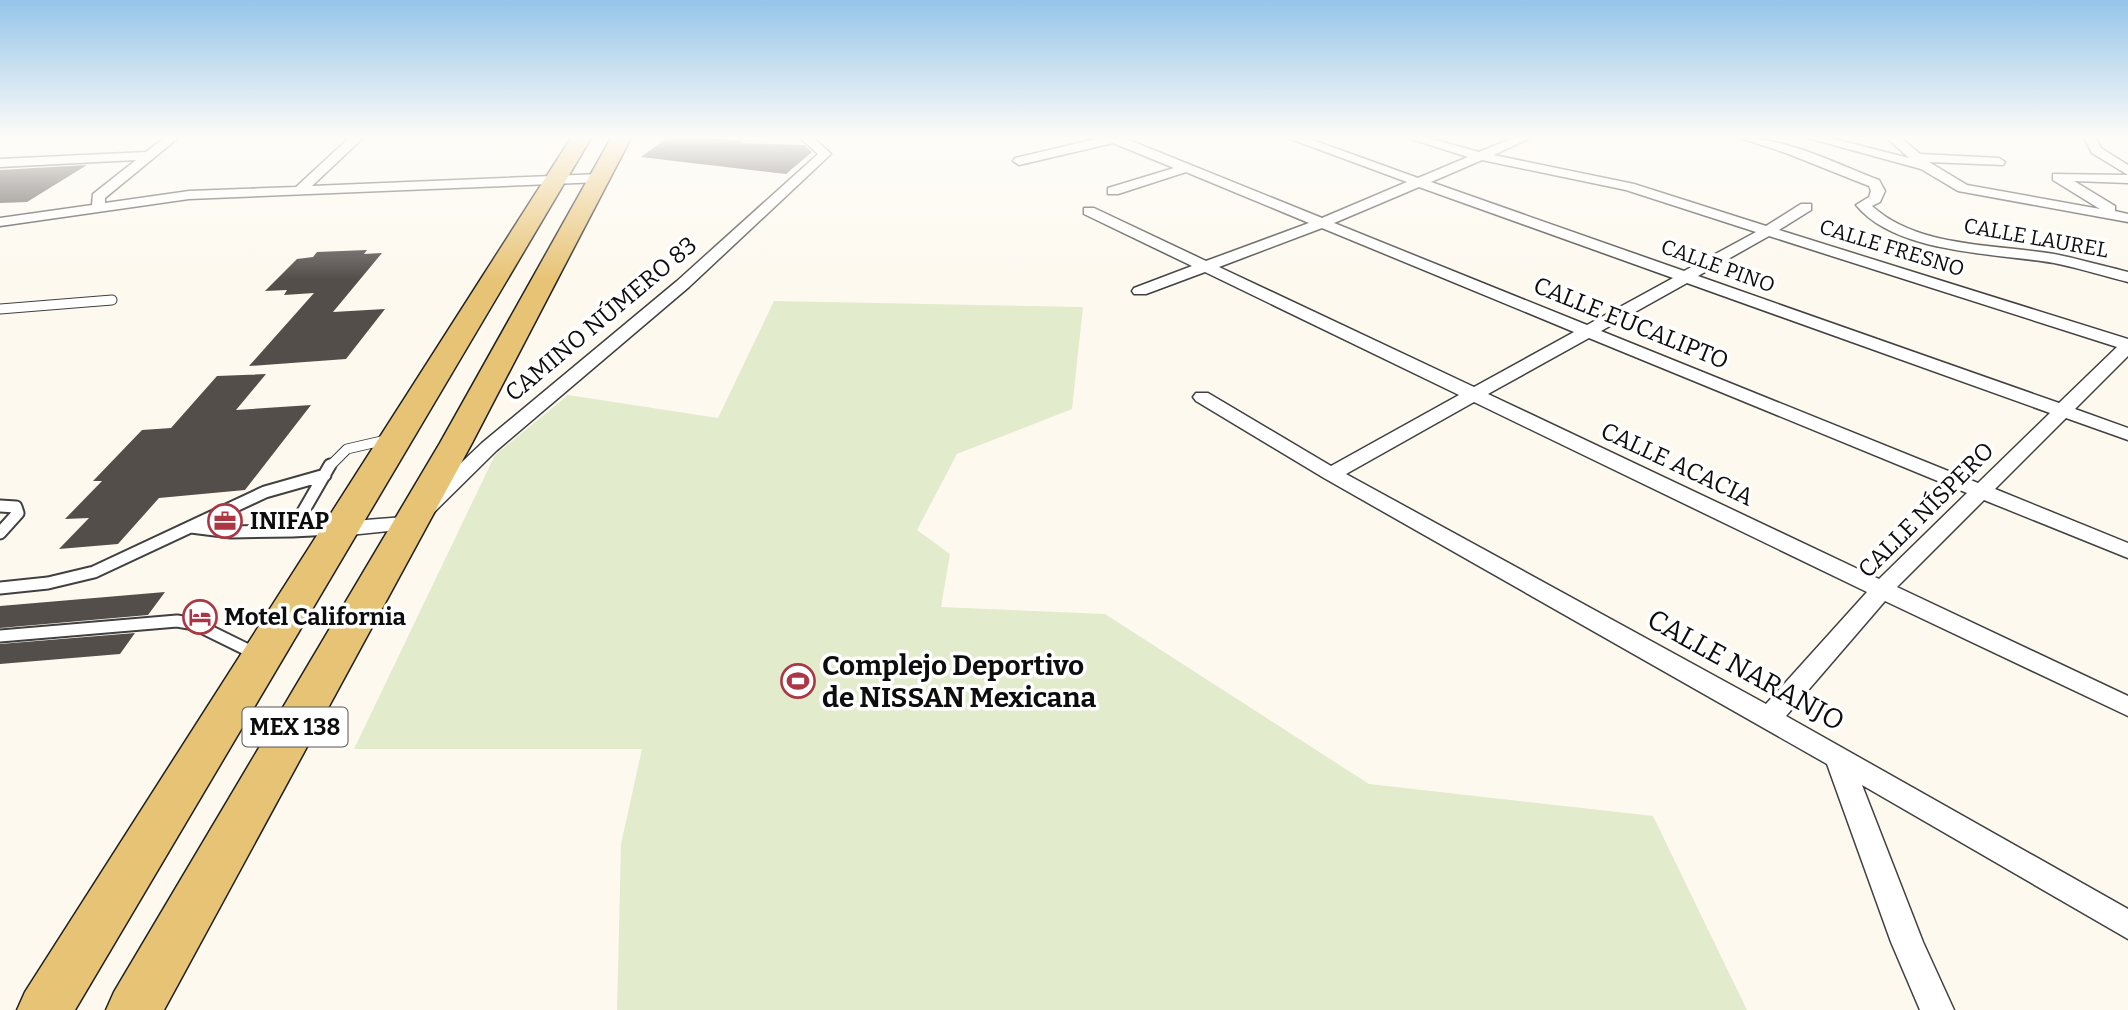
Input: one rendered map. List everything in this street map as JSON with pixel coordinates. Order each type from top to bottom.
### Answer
[{"type":"main road","name":"MEX 138","points":[[45,1010],[551,185]]},
{"type":"main road","name":"MEX 138","points":[[134,1010],[410,523],[597,185]]},
{"type":"street","points":[[99,207],[98,197],[113,185]]},
{"type":"street","points":[[301,189],[305,185]]},
{"type":"street","points":[[0,222],[189,195],[410,185]]},
{"type":"street","name":"CAMINO NÚMERO 83","points":[[410,523],[489,447],[682,284],[792,185]]},
{"type":"street","points":[[1113,191],[1132,185]]},
{"type":"street","name":"CALLE EUCALIPTO","points":[[1228,185],[2128,551]]},
{"type":"street","points":[[1140,291],[1415,185]]},
{"type":"street","name":"CALLE PINO","points":[[1426,185],[2128,434]]},
{"type":"street","name":"CALLE FRESNO","points":[[1620,185],[2128,345]]},
{"type":"street","name":"CALLE LAUREL","points":[[1875,185],[1878,191],[1875,198],[1863,205],[1869,213],[1908,233],[1951,244],[2056,260],[2128,277]]},
{"type":"street","points":[[1958,185],[2124,217]]},
{"type":"street","points":[[2071,185],[2124,217]]},
{"type":"street","points":[[1331,474],[1768,231],[1806,207]]},
{"type":"street","name":"CALLE ACACIA","points":[[1088,211],[1471,396],[2128,707]]},
{"type":"street","points":[[0,215],[21,212],[48,215]]},
{"type":"street","name":"CALLE NÍSPERO","points":[[1769,719],[1881,590],[2128,345]]},
{"type":"street","name":"CALLE NARANJO","points":[[1202,397],[1331,474],[1838,757],[2128,925]]},
{"type":"street","points":[[340,529],[410,523]]},
{"type":"street","points":[[1838,757],[1907,942],[1937,1010]]},
{"type":"lane","points":[[0,309],[112,300]]},
{"type":"lane","points":[[292,531],[342,452],[360,445],[396,438]]},
{"type":"lane","points":[[0,588],[48,584],[94,572],[265,490],[300,479],[325,475]]},
{"type":"lane","points":[[0,506],[16,507],[18,513],[0,533]]},
{"type":"lane","points":[[191,527],[231,532],[340,529]]},
{"type":"lane","points":[[0,636],[177,621],[195,624],[261,657]]},
{"type":"green space","name":"Complejo Deportivo de NISSAN Mexicana","points":[[774,301],[1083,307],[1072,409],[957,454],[917,530],[950,554],[941,607],[1105,614],[1369,784],[1653,816],[1747,1010],[617,1010],[621,844],[642,749],[354,749],[495,455],[568,395],[718,418]]},
{"type":"building","points":[[0,185],[54,185],[27,202],[0,203]]},
{"type":"building","points":[[367,250],[364,254],[382,253],[333,312],[385,309],[346,359],[249,366],[314,293],[284,295],[287,290],[265,291],[297,259],[313,257],[317,252]]},
{"type":"building","points":[[266,374],[236,410],[311,405],[245,490],[159,498],[118,544],[59,549],[89,518],[65,519],[102,481],[93,481],[142,430],[171,428],[217,376]]},
{"type":"building","points":[[165,592],[148,615],[0,628],[0,606]]},
{"type":"building","points":[[135,633],[120,654],[0,664],[0,644]]},
{"type":"place","name":"INIFAP","points":[[225,521]]},
{"type":"place","name":"Motel California","points":[[200,617]]},
{"type":"place","name":"Complejo Deportivo de NISSAN Mexicana","points":[[798,681]]}]
